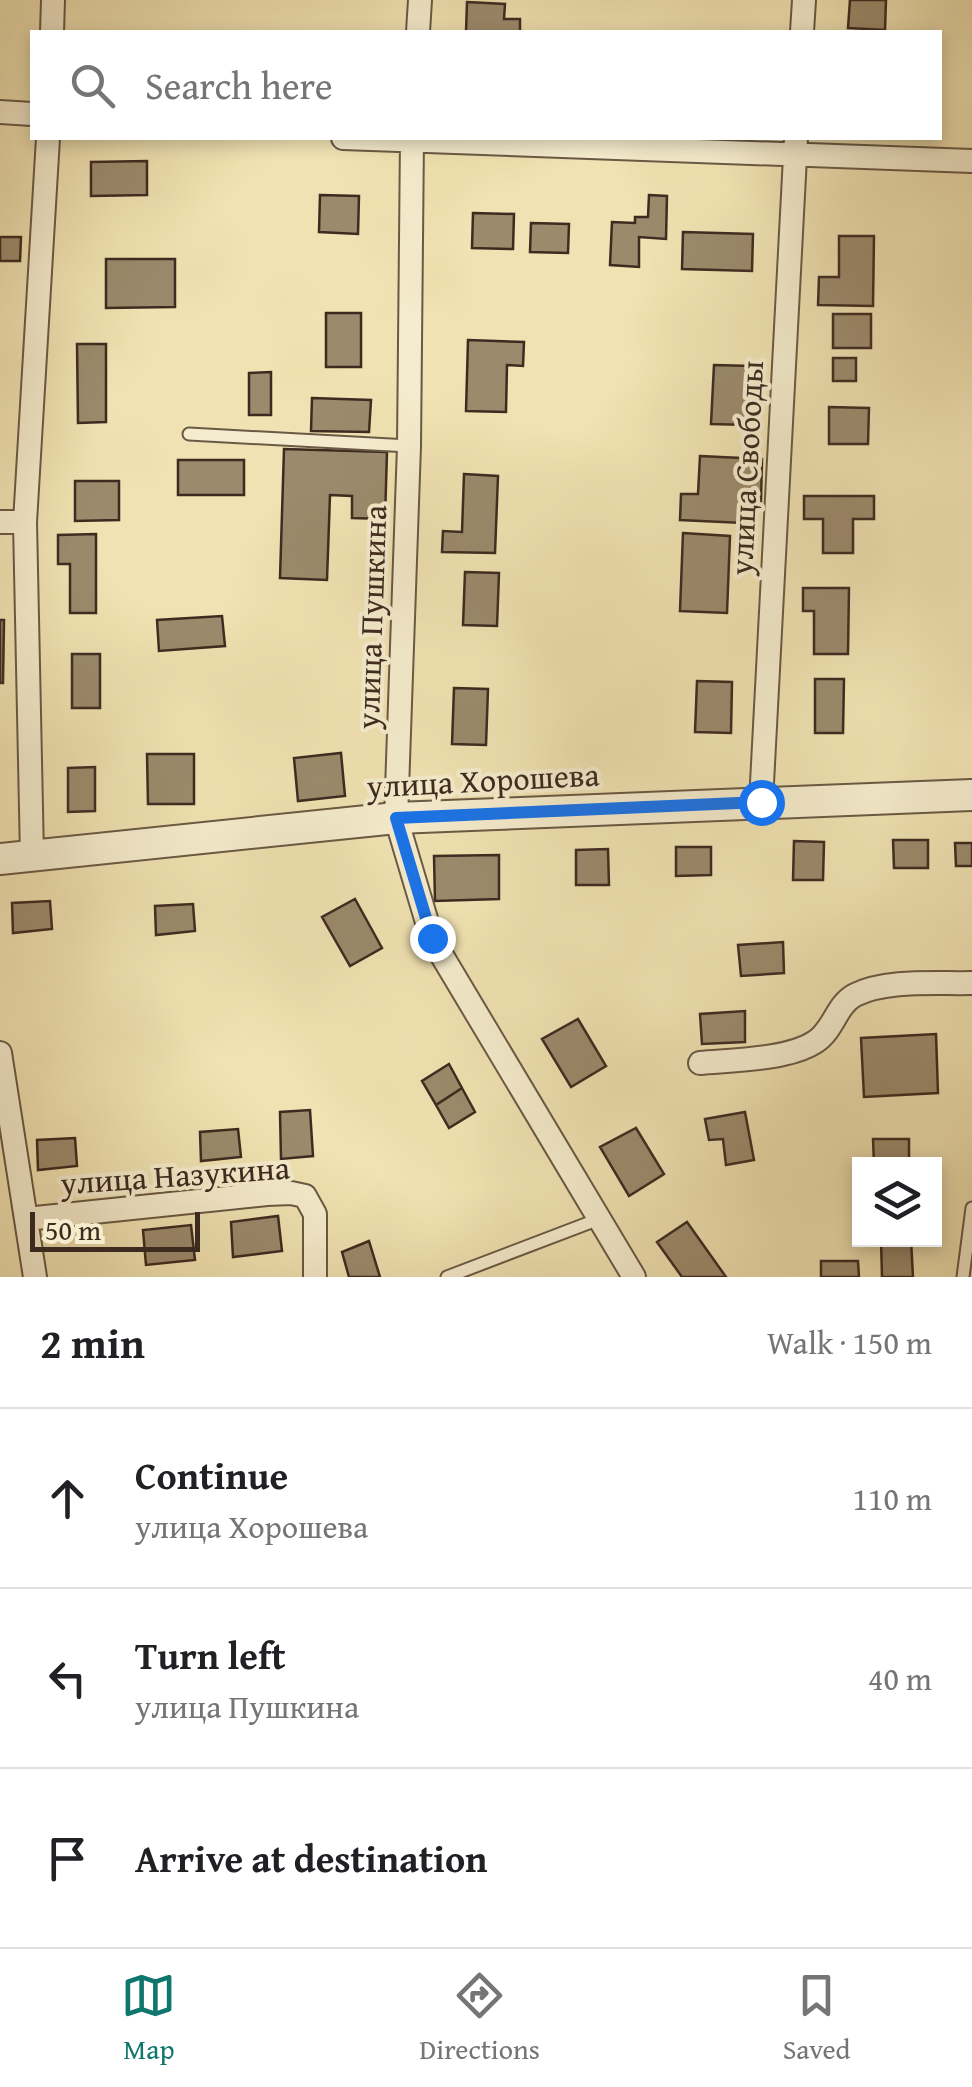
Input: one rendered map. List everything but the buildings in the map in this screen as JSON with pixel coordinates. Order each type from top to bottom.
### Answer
[{"type":"street","points":[[52,30],[53,0]]},
{"type":"street","points":[[418,30],[420,0]]},
{"type":"street","points":[[802,30],[804,0]]},
{"type":"street","points":[[0,112],[30,114]]},
{"type":"street","points":[[32,857],[25,522],[48,140]]},
{"type":"street","points":[[412,140],[795,146],[972,161]]},
{"type":"street","name":"улица Пушкина","points":[[412,140],[410,446],[396,818],[432,938],[634,1277]]},
{"type":"street","name":"улица Свободы","points":[[761,802],[795,146]]},
{"type":"street","points":[[0,522],[25,522]]},
{"type":"street","name":"улица Хорошева","points":[[0,859],[396,818],[972,794]]},
{"type":"street","points":[[700,1063],[780,1055],[816,1042],[836,1020],[843,1004],[881,986],[972,983]]},
{"type":"street","points":[[0,1053],[35,1277]]},
{"type":"street","name":"улица Назукина","points":[[26,1219],[291,1193],[305,1196],[316,1214],[315,1277]]},
{"type":"lane","points":[[189,434],[410,446]]},
{"type":"lane","points":[[964,1277],[972,1208]]},
{"type":"lane","points":[[448,1277],[599,1219]]},
{"type":"route","points":[[432,938],[396,818],[761,802]]}]
